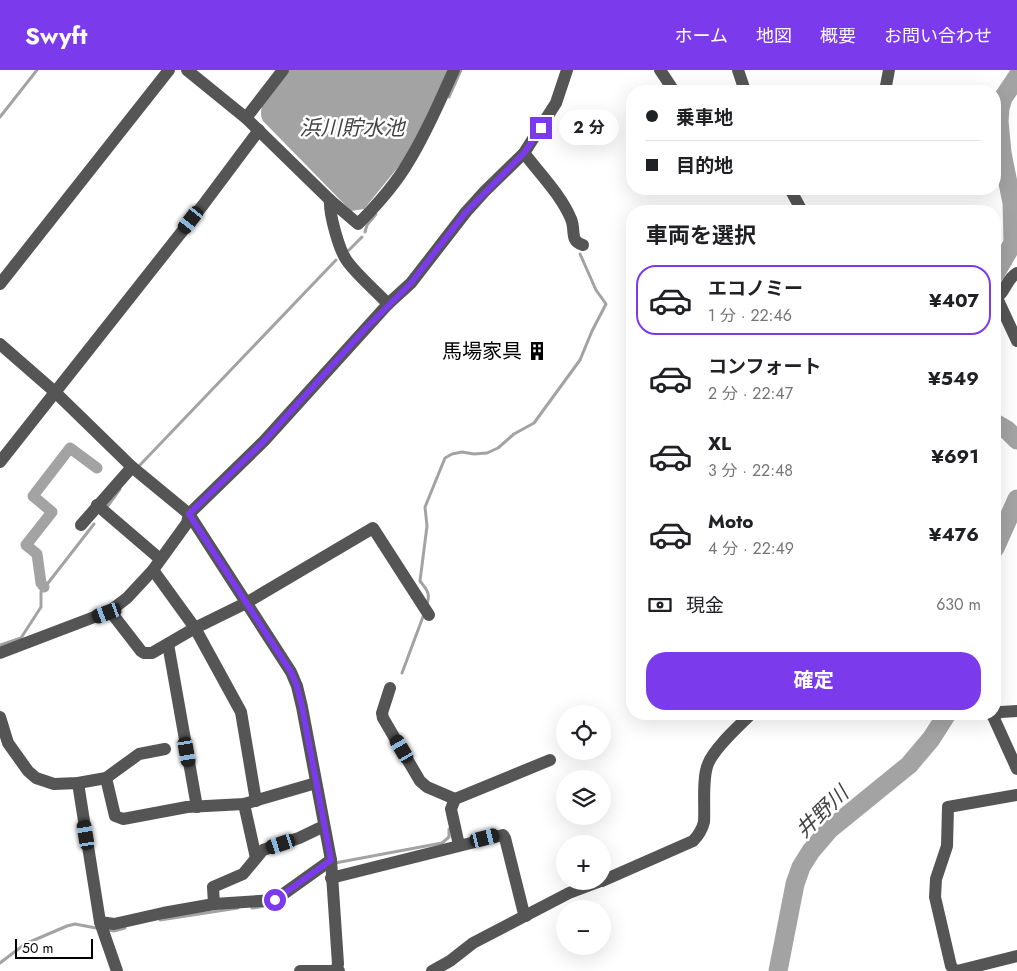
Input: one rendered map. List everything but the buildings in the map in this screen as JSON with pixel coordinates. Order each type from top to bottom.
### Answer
[{"type":"street","points":[[0,284],[169,70]]},
{"type":"street","points":[[187,70],[246,118],[330,200],[358,224],[370,212],[408,163],[421,141],[454,70]]},
{"type":"street","points":[[246,118],[283,70]]},
{"type":"street","points":[[0,652],[110,611],[127,598],[153,570],[187,523],[189,514],[264,441],[388,304],[411,283],[466,212],[524,153],[556,103],[567,70]]},
{"type":"street","points":[[660,70],[670,85]]},
{"type":"street","points":[[738,70],[743,85]]},
{"type":"street","points":[[885,85],[889,70]]},
{"type":"street","points":[[0,462],[203,205],[259,130]]},
{"type":"street","points":[[524,153],[564,206],[573,223],[573,236],[575,240],[583,245]]},
{"type":"street","points":[[330,200],[331,218],[347,261],[388,304]]},
{"type":"street","points":[[1001,290],[1008,280],[1017,273]]},
{"type":"street","points":[[1001,308],[1017,341]]},
{"type":"street","points":[[0,344],[55,392],[132,467],[189,514],[291,672],[297,686],[331,860],[338,964],[337,971],[300,971]]},
{"type":"street","points":[[81,525],[132,467]]},
{"type":"street","points":[[97,505],[160,558]]},
{"type":"street","points":[[110,611],[144,653],[152,653],[194,628],[246,603],[373,528],[429,615]]},
{"type":"street","points":[[153,570],[194,628],[241,712],[256,858]]},
{"type":"street","points":[[168,644],[197,806]]},
{"type":"street","points":[[390,688],[382,713],[383,718],[420,781],[455,800]]},
{"type":"street","points":[[1001,712],[1017,711]]},
{"type":"street","points":[[0,717],[8,743],[15,756],[36,778],[54,784],[78,783],[106,778],[139,754],[164,749]]},
{"type":"street","points":[[611,877],[698,836],[703,829],[704,822],[705,776],[708,764],[734,730],[745,720]]},
{"type":"street","points":[[995,720],[1017,769]]},
{"type":"street","points":[[459,845],[451,809],[455,800],[550,760]]},
{"type":"street","points":[[106,778],[112,811],[114,816],[118,818],[197,806],[250,802],[316,783]]},
{"type":"street","points":[[78,783],[100,922],[117,971]]},
{"type":"street","points":[[1017,795],[948,807],[947,846],[936,879],[934,897],[951,966],[956,971],[1017,956]]},
{"type":"street","points":[[214,904],[213,887],[243,874],[263,850],[299,838],[324,826]]},
{"type":"street","points":[[331,878],[503,835],[526,916]]},
{"type":"street","points":[[100,922],[114,924],[214,904],[275,900],[331,860]]},
{"type":"street","points":[[432,971],[450,961],[473,943],[577,890]]},
{"type":"water","name":"浜川貯水池","points":[[289,70],[448,70],[403,161],[364,209],[351,211],[263,121],[261,114],[265,100]]},
{"type":"waterway","points":[[0,117],[37,70]]},
{"type":"waterway","points":[[449,97],[461,70]]},
{"type":"waterway","name":"井野川","points":[[1001,105],[1003,98],[1017,77]]},
{"type":"waterway","name":"井野川","points":[[1001,142],[1012,203],[1013,243],[1001,264]]},
{"type":"waterway","points":[[365,232],[367,225],[376,214]]},
{"type":"waterway","points":[[349,250],[362,237]]},
{"type":"waterway","points":[[427,604],[428,594],[420,581],[427,526],[425,507],[445,458],[462,452],[474,454],[487,453],[498,448],[514,434],[534,423],[580,360],[606,304],[596,290],[580,254]]},
{"type":"waterway","points":[[140,465],[336,260]]},
{"type":"waterway","name":"井野川","points":[[1001,426],[1017,440]]},
{"type":"waterway","points":[[44,587],[41,583],[37,554],[26,545],[52,512],[33,496],[70,448],[97,468]]},
{"type":"waterway","points":[[107,507],[120,489]]},
{"type":"waterway","name":"井野川","points":[[1001,535],[1017,499]]},
{"type":"waterway","points":[[0,645],[21,638],[41,607],[41,592],[94,524]]},
{"type":"waterway","points":[[402,673],[424,614]]},
{"type":"waterway","name":"井野川","points":[[778,971],[795,884],[801,867],[811,851],[829,830],[909,765],[931,739],[943,720]]},
{"type":"waterway","points":[[335,863],[442,843],[449,837],[449,829]]},
{"type":"waterway","points":[[252,908],[265,906]]},
{"type":"waterway","points":[[160,920],[238,908]]},
{"type":"waterway","points":[[0,963],[25,944],[67,926],[75,924],[96,928]]},
{"type":"waterway","points":[[108,930],[114,931],[125,928]]},
{"type":"place","name":"馬場家具","points":[[537,351]]},
{"type":"route","points":[[275,900],[331,860],[302,707],[297,686],[291,672],[189,514],[264,441],[388,304],[411,283],[466,212],[524,153],[541,128]]}]
